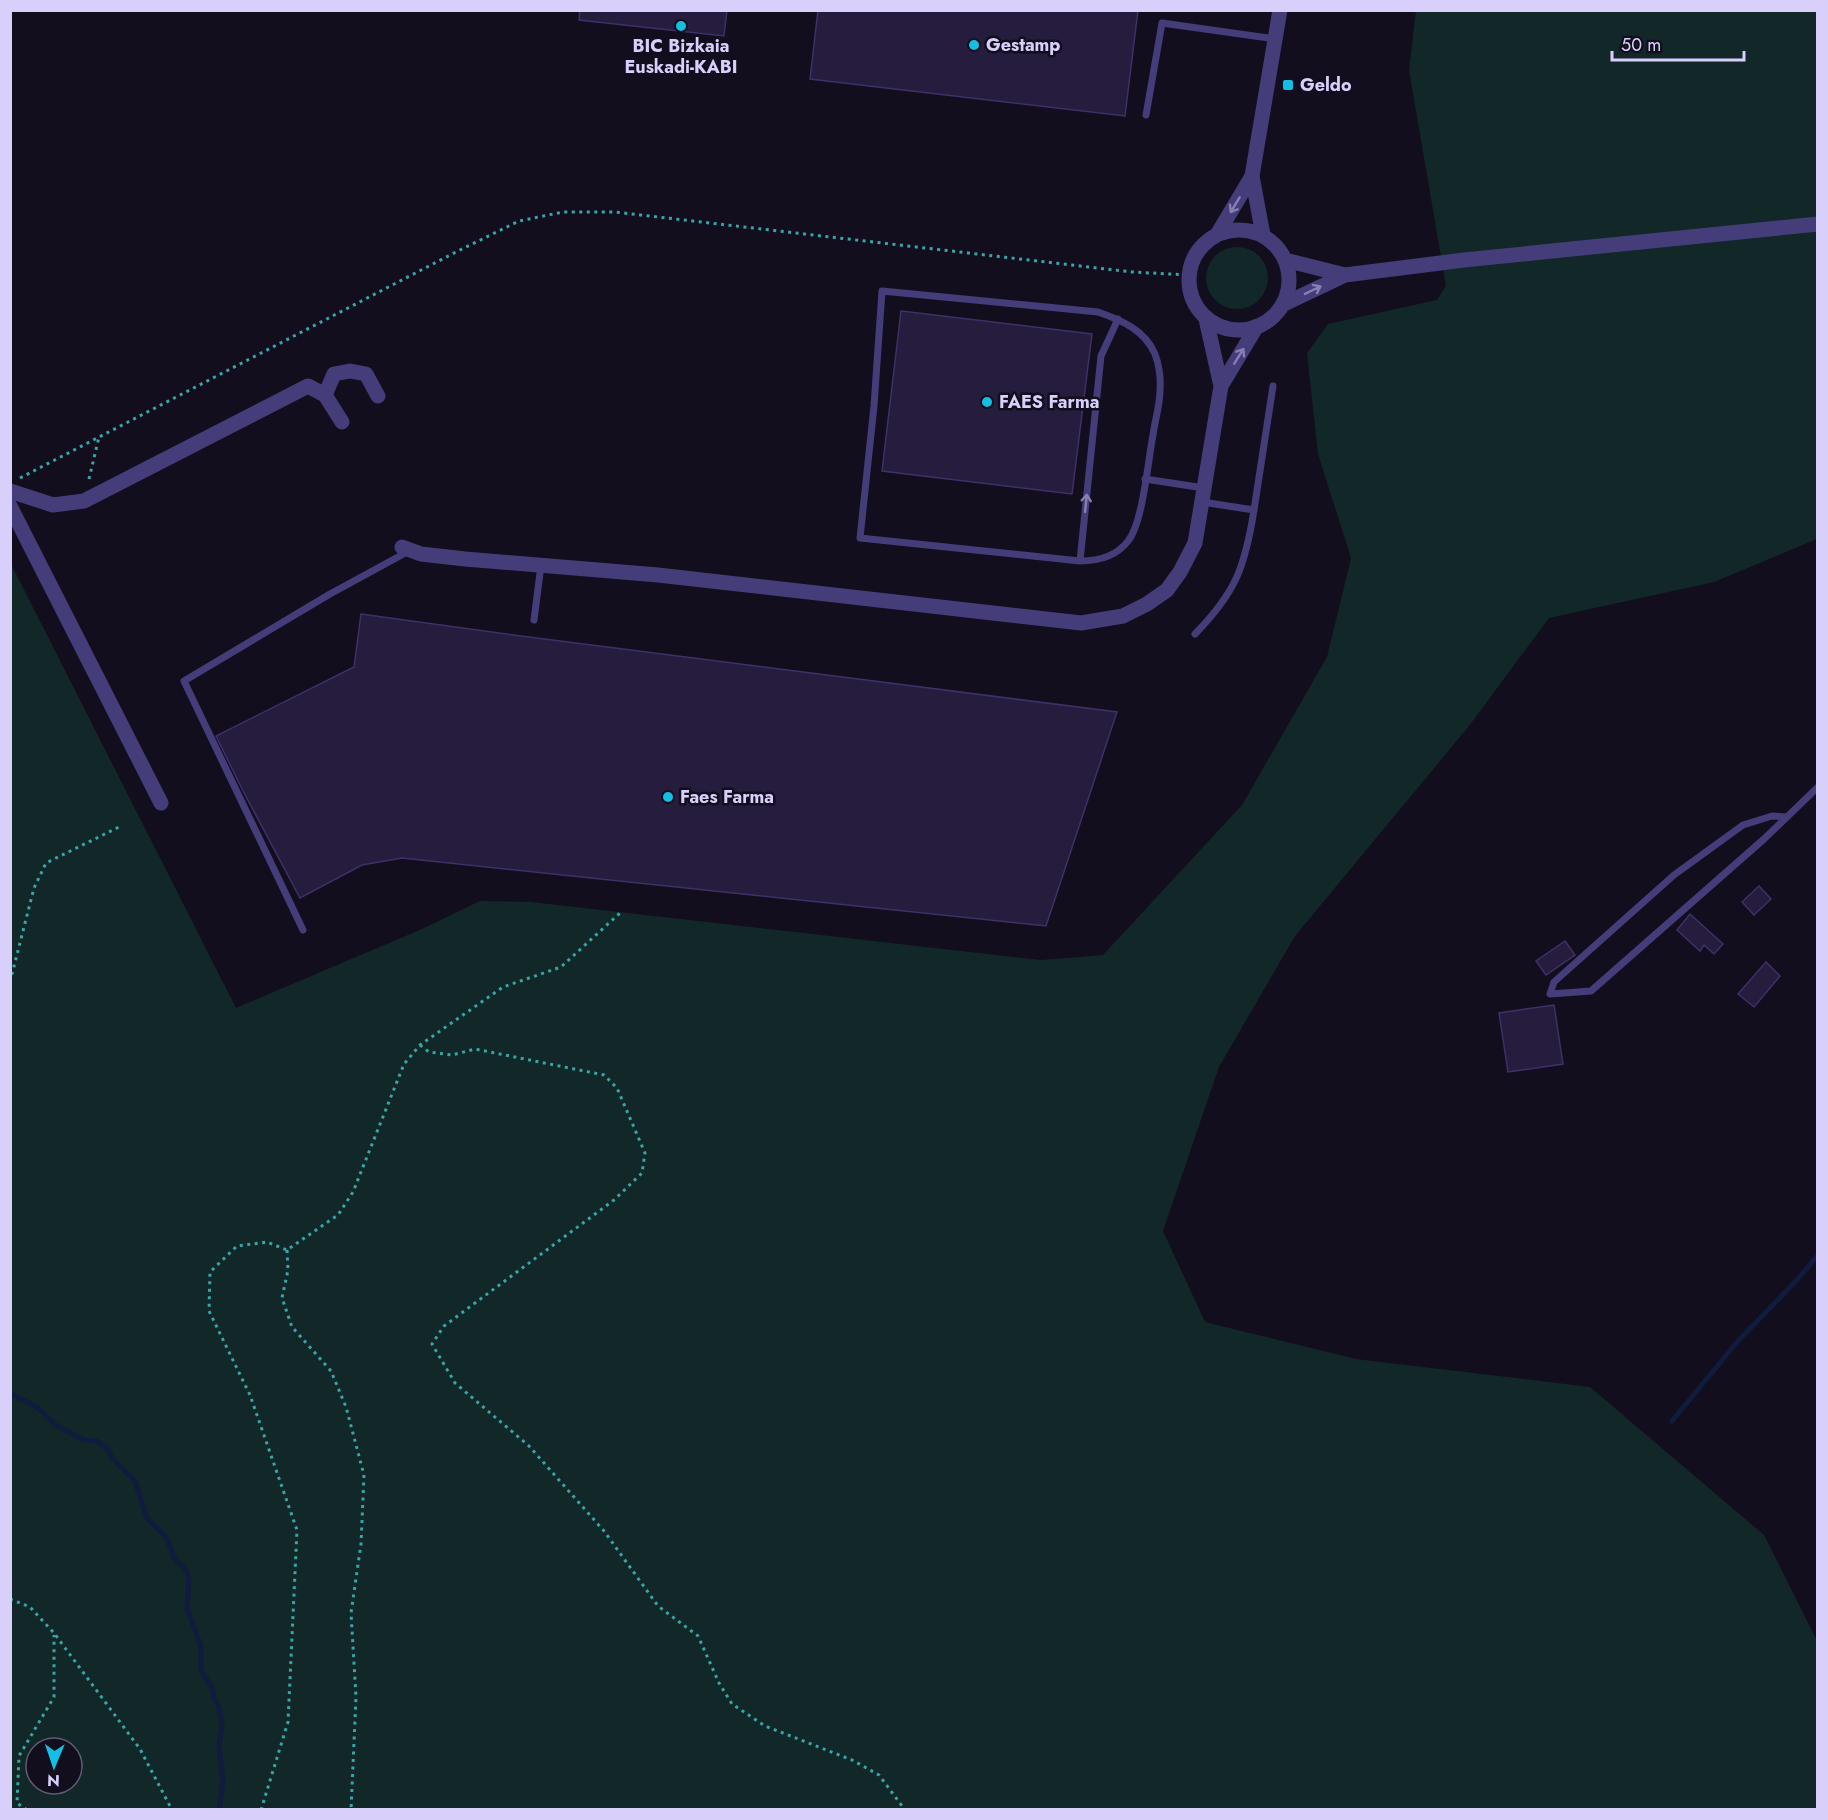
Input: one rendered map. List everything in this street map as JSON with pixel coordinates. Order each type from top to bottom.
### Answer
[{"type":"street","points":[[1263,235],[1252,176],[1280,10]]},
{"type":"street","points":[[406,549],[421,554],[658,575],[1081,623],[1123,616],[1147,604],[1167,590],[1180,572],[1195,543],[1221,386],[1206,319],[1193,301],[1189,291],[1188,275],[1193,257],[1218,233],[1252,176]]},
{"type":"street","points":[[1282,305],[1344,275],[1464,260],[1818,224]]},
{"type":"street","points":[[1218,233],[1241,229],[1263,235],[1280,251],[1285,260],[1289,283],[1282,305],[1276,314],[1257,327],[1221,386]]},
{"type":"street","points":[[1285,260],[1344,275]]},
{"type":"street","points":[[1206,319],[1225,328],[1236,330],[1257,327]]},
{"type":"street","points":[[326,395],[334,374],[350,370],[366,374],[378,396]]},
{"type":"street","points":[[12,486],[53,505],[84,501],[308,386],[326,395],[342,422]]},
{"type":"street","points":[[10,506],[161,804]]},
{"type":"lane","points":[[1146,115],[1162,23],[1275,39]]},
{"type":"lane","points":[[882,291],[1098,312],[1118,319],[1145,338],[1155,354],[1160,390],[1135,529],[1128,542],[1112,555],[1098,561],[1080,561],[860,538],[874,406],[882,291]]},
{"type":"lane","points":[[1080,561],[1101,356],[1118,319]]},
{"type":"lane","points":[[1195,634],[1226,600],[1235,583],[1248,544],[1273,386]]},
{"type":"lane","points":[[1145,479],[1254,510]]},
{"type":"lane","points":[[303,930],[184,681],[406,549]]},
{"type":"lane","points":[[534,620],[541,565]]},
{"type":"lane","points":[[1786,818],[1772,816],[1743,825],[1674,875],[1554,982],[1550,994],[1591,991],[1786,818],[1818,787]]},
{"type":"path","points":[[12,486],[99,437],[519,221],[563,212],[615,212],[1132,272],[1188,275]]},
{"type":"path","points":[[89,480],[99,437]]},
{"type":"path","points":[[10,982],[34,888],[46,863],[122,826]]},
{"type":"path","points":[[287,1250],[338,1215],[353,1192],[404,1064],[420,1046],[503,987],[561,967],[621,912]]},
{"type":"path","points":[[420,1046],[429,1052],[452,1055],[476,1049],[604,1075],[617,1088],[645,1153],[642,1173],[614,1200],[444,1326],[432,1344],[455,1383],[529,1446],[604,1531],[658,1606],[698,1636],[718,1683],[732,1704],[765,1726],[852,1760],[879,1775],[905,1809]]},
{"type":"path","points":[[261,1809],[288,1722],[297,1530],[250,1395],[209,1311],[210,1272],[237,1246],[267,1242],[287,1250]]},
{"type":"path","points":[[287,1250],[288,1270],[282,1298],[292,1327],[331,1371],[346,1407],[364,1475],[361,1544],[351,1613],[356,1697],[351,1809]]},
{"type":"path","points":[[10,1599],[30,1607],[54,1633],[140,1749],[172,1809]]},
{"type":"path","points":[[27,1809],[17,1803],[19,1756],[54,1697],[54,1633]]},
{"type":"green space","points":[[1416,11],[1817,11],[1817,539],[1714,582],[1549,618],[1469,726],[1295,936],[1219,1067],[1163,1231],[1205,1322],[1356,1359],[1590,1387],[1764,1535],[1817,1641],[1817,1809],[11,1809],[10,562],[236,1008],[422,929],[480,901],[531,902],[1041,960],[1103,955],[1242,805],[1327,657],[1351,558],[1318,454],[1307,353],[1328,324],[1437,300],[1446,286],[1409,70]]},
{"type":"green space","points":[[1237,247],[1249,249],[1259,256],[1266,266],[1268,278],[1266,290],[1259,300],[1249,307],[1237,309],[1225,307],[1215,300],[1208,290],[1206,278],[1208,266],[1215,256],[1225,249]]},
{"type":"building","name":"BIC Bizkaia Euskadi-KABI","points":[[580,10],[727,10],[724,36],[579,20]]},
{"type":"building","name":"Gestamp","points":[[818,10],[1138,10],[1125,116],[810,79]]},
{"type":"building","name":"FAES Farma","points":[[901,311],[1092,334],[1072,494],[882,471]]},
{"type":"building","name":"Faes Farma","points":[[361,614],[1117,712],[1046,926],[402,858],[362,865],[300,898],[216,736],[354,667]]},
{"type":"building","points":[[1759,886],[1771,899],[1754,915],[1742,902]]},
{"type":"building","points":[[1690,914],[1723,944],[1714,954],[1704,945],[1700,951],[1677,930]]},
{"type":"building","points":[[1565,941],[1575,955],[1546,975],[1536,961]]},
{"type":"building","points":[[1766,962],[1780,976],[1754,1007],[1738,994]]},
{"type":"building","points":[[1554,1005],[1563,1064],[1508,1072],[1499,1013]]},
{"type":"waterway","points":[[1672,1421],[1738,1341],[1818,1255]]},
{"type":"waterway","points":[[10,1393],[38,1408],[57,1426],[84,1440],[97,1441],[108,1450],[113,1459],[135,1481],[147,1518],[167,1538],[174,1558],[187,1571],[189,1580],[187,1608],[201,1647],[201,1670],[212,1688],[222,1723],[219,1745],[223,1781],[219,1810]]},
{"type":"place","name":"BIC Bizkaia Euskadi-KABI","points":[[681,26]]},
{"type":"place","name":"Gestamp","points":[[974,45]]},
{"type":"place","name":"Geldo","points":[[1288,85]]},
{"type":"place","name":"FAES Farma","points":[[987,402]]},
{"type":"place","name":"Faes Farma","points":[[668,797]]}]
